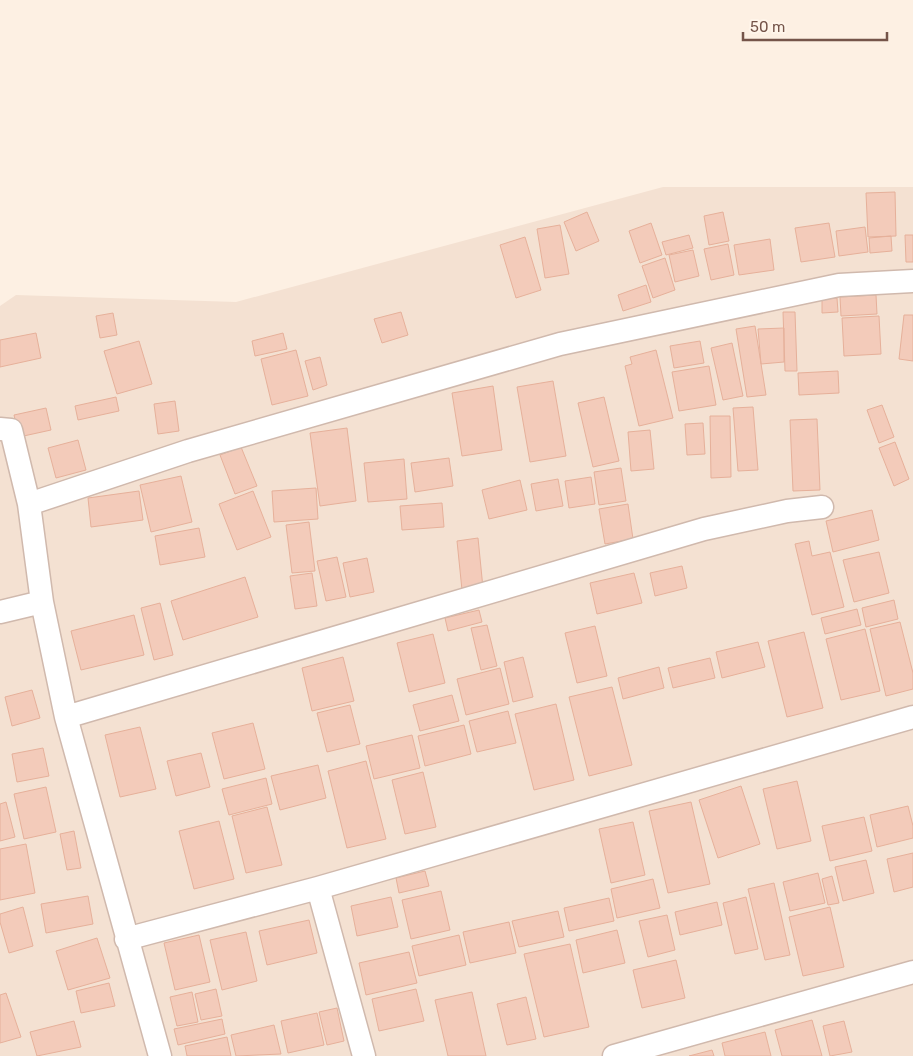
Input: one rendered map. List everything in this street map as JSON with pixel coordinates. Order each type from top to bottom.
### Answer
[{"type":"street","points":[[29,504],[188,451],[560,344],[839,284],[913,281]]},
{"type":"street","points":[[0,429],[11,430],[29,504],[42,602],[66,717],[126,939],[160,1056]]},
{"type":"street","points":[[66,717],[704,529],[786,511],[822,507]]},
{"type":"street","points":[[0,612],[42,602]]},
{"type":"street","points":[[126,939],[318,888],[911,724]]},
{"type":"street","points":[[318,888],[364,1056]]},
{"type":"street","points":[[614,1056],[913,972]]},
{"type":"shaded area","points":[[663,187],[913,187],[913,1056],[0,1056],[0,306],[16,295],[236,302]]},
{"type":"building","points":[[895,192],[896,236],[868,237],[866,193]]},
{"type":"building","points":[[587,212],[599,241],[576,251],[564,222]]},
{"type":"building","points":[[723,212],[729,241],[709,245],[704,216]]},
{"type":"building","points":[[651,223],[662,255],[640,263],[629,231]]},
{"type":"building","points":[[829,223],[835,257],[801,262],[795,228]]},
{"type":"building","points":[[560,225],[569,274],[545,278],[537,229]]},
{"type":"building","points":[[865,227],[868,252],[839,256],[836,231]]},
{"type":"building","points":[[689,235],[693,248],[666,255],[662,242]]},
{"type":"building","points":[[905,235],[913,235],[913,262],[906,262]]},
{"type":"building","points":[[891,236],[892,251],[870,253],[869,238]]},
{"type":"building","points":[[525,237],[541,290],[516,298],[500,245]]},
{"type":"building","points":[[770,239],[774,270],[739,275],[734,245]]},
{"type":"building","points":[[728,244],[734,275],[711,280],[704,249]]},
{"type":"building","points":[[693,250],[699,276],[675,282],[669,255]]},
{"type":"building","points":[[665,258],[675,290],[653,298],[642,266]]},
{"type":"building","points":[[646,285],[651,302],[623,311],[618,295]]},
{"type":"building","points":[[876,295],[877,314],[841,316],[840,297]]},
{"type":"building","points":[[837,298],[838,312],[822,313],[822,299]]},
{"type":"building","points":[[401,312],[408,335],[382,343],[374,319]]},
{"type":"building","points":[[783,312],[795,312],[797,371],[785,371]]},
{"type":"building","points":[[113,313],[117,335],[100,338],[96,316]]},
{"type":"building","points":[[904,315],[913,315],[913,361],[899,359]]},
{"type":"building","points":[[879,316],[881,354],[844,356],[842,318]]},
{"type":"building","points":[[755,326],[766,395],[747,397],[736,329]]},
{"type":"building","points":[[784,328],[784,362],[761,364],[758,329]]},
{"type":"building","points":[[36,333],[41,358],[0,367],[0,340]]},
{"type":"building","points":[[283,333],[287,349],[255,356],[252,341]]},
{"type":"building","points":[[139,341],[152,384],[117,394],[104,351]]},
{"type":"building","points":[[700,341],[704,363],[674,368],[670,346]]},
{"type":"building","points":[[732,343],[743,396],[723,400],[711,348]]},
{"type":"building","points":[[296,350],[308,396],[272,405],[261,359]]},
{"type":"building","points":[[656,350],[673,418],[639,426],[625,366],[632,364],[630,357]]},
{"type":"building","points":[[320,357],[327,385],[313,390],[305,361]]},
{"type":"building","points":[[709,366],[716,405],[679,411],[672,372]]},
{"type":"building","points":[[838,371],[839,393],[799,395],[798,373]]},
{"type":"building","points":[[553,381],[566,456],[530,462],[517,387]]},
{"type":"building","points":[[493,386],[502,450],[462,456],[452,393]]},
{"type":"building","points":[[116,397],[119,411],[78,420],[75,406]]},
{"type":"building","points":[[604,397],[619,461],[593,467],[578,403]]},
{"type":"building","points":[[175,401],[179,431],[158,434],[154,404]]},
{"type":"building","points":[[882,405],[894,437],[879,443],[867,410]]},
{"type":"building","points":[[753,407],[758,470],[738,471],[733,408]]},
{"type":"building","points":[[46,408],[51,430],[19,437],[14,415]]},
{"type":"building","points":[[710,416],[730,416],[731,477],[711,478]]},
{"type":"building","points":[[817,419],[820,490],[793,491],[790,420]]},
{"type":"building","points":[[703,423],[705,454],[687,455],[685,424]]},
{"type":"building","points":[[347,428],[356,501],[320,506],[310,433]]},
{"type":"building","points":[[650,430],[654,469],[631,471],[628,432]]},
{"type":"building","points":[[78,440],[86,470],[56,478],[48,448]]},
{"type":"building","points":[[895,442],[909,479],[894,486],[879,448]]},
{"type":"building","points":[[241,447],[257,486],[235,494],[220,455]]},
{"type":"building","points":[[449,458],[453,486],[415,492],[411,463]]},
{"type":"building","points":[[404,459],[407,499],[368,502],[364,463]]},
{"type":"building","points":[[621,468],[626,501],[599,505],[594,472]]},
{"type":"building","points":[[181,476],[192,522],[151,532],[140,485]]},
{"type":"building","points":[[591,477],[595,504],[569,508],[565,481]]},
{"type":"building","points":[[558,479],[563,506],[536,511],[531,484]]},
{"type":"building","points":[[520,480],[527,510],[489,519],[482,490]]},
{"type":"building","points":[[316,488],[318,519],[274,522],[272,491]]},
{"type":"building","points":[[139,491],[143,520],[91,527],[88,498]]},
{"type":"building","points":[[253,491],[271,537],[237,550],[219,504]]},
{"type":"building","points":[[442,503],[444,527],[402,530],[400,506]]},
{"type":"building","points":[[628,504],[633,539],[605,544],[599,509]]},
{"type":"building","points":[[872,510],[879,540],[833,552],[826,521]]},
{"type":"building","points":[[309,522],[315,571],[292,573],[286,525]]},
{"type":"building","points":[[199,528],[205,557],[160,565],[155,536]]},
{"type":"building","points":[[478,538],[483,588],[462,590],[457,541]]},
{"type":"building","points":[[809,541],[812,556],[830,552],[844,607],[812,615],[795,544]]},
{"type":"building","points":[[879,552],[889,593],[854,602],[843,560]]},
{"type":"building","points":[[337,557],[346,597],[326,601],[317,561]]},
{"type":"building","points":[[367,558],[374,592],[350,597],[343,563]]},
{"type":"building","points":[[682,566],[687,588],[655,596],[650,573]]},
{"type":"building","points":[[312,573],[317,606],[295,609],[290,576]]},
{"type":"building","points":[[634,573],[642,603],[597,614],[590,583]]},
{"type":"building","points":[[245,577],[258,617],[183,640],[171,601]]},
{"type":"building","points":[[894,600],[898,619],[866,627],[862,608]]},
{"type":"building","points":[[160,603],[173,655],[154,660],[141,608]]},
{"type":"building","points":[[857,609],[861,625],[825,634],[821,618]]},
{"type":"building","points":[[479,610],[482,622],[448,631],[445,618]]},
{"type":"building","points":[[134,615],[144,655],[81,670],[71,631]]},
{"type":"building","points":[[900,622],[913,673],[913,689],[886,696],[870,629]]},
{"type":"building","points":[[487,625],[497,666],[481,670],[471,628]]},
{"type":"building","points":[[595,626],[607,676],[577,683],[565,633]]},
{"type":"building","points":[[865,629],[880,691],[841,700],[826,639]]},
{"type":"building","points":[[804,632],[823,708],[787,717],[768,641]]},
{"type":"building","points":[[433,634],[445,683],[409,692],[397,643]]},
{"type":"building","points":[[758,642],[765,667],[722,678],[716,652]]},
{"type":"building","points":[[343,657],[354,701],[312,711],[302,668]]},
{"type":"building","points":[[523,657],[533,697],[513,702],[504,662]]},
{"type":"building","points":[[710,658],[715,678],[673,688],[668,668]]},
{"type":"building","points":[[659,667],[664,688],[623,699],[618,678]]},
{"type":"building","points":[[500,668],[509,704],[466,715],[457,679]]},
{"type":"building","points":[[612,687],[632,765],[589,776],[569,697]]},
{"type":"building","points":[[32,690],[40,718],[12,726],[5,697]]},
{"type":"building","points":[[452,695],[459,721],[420,731],[413,705]]},
{"type":"building","points":[[556,704],[574,780],[534,790],[515,714]]},
{"type":"building","points":[[350,705],[360,744],[327,752],[317,713]]},
{"type":"building","points":[[508,711],[516,743],[477,752],[469,721]]},
{"type":"building","points":[[253,723],[265,769],[224,779],[212,733]]},
{"type":"building","points":[[464,725],[471,754],[425,766],[418,736]]},
{"type":"building","points":[[140,727],[156,789],[120,797],[105,735]]},
{"type":"building","points":[[412,735],[420,768],[374,779],[366,746]]},
{"type":"building","points":[[43,748],[49,776],[17,782],[12,754]]},
{"type":"building","points":[[201,753],[210,787],[176,796],[167,761]]},
{"type":"building","points":[[366,761],[386,839],[347,848],[328,771]]},
{"type":"building","points":[[318,765],[326,798],[280,810],[271,776]]},
{"type":"building","points":[[423,772],[436,827],[405,834],[392,780]]},
{"type":"building","points":[[266,778],[272,804],[229,815],[222,789]]},
{"type":"building","points":[[797,781],[811,841],[777,849],[763,789]]},
{"type":"building","points":[[741,786],[760,844],[718,858],[699,800]]},
{"type":"building","points":[[46,787],[56,832],[24,839],[14,794]]},
{"type":"building","points":[[6,802],[15,837],[0,841],[0,804]]},
{"type":"building","points":[[691,802],[710,884],[668,893],[649,811]]},
{"type":"building","points":[[908,806],[913,826],[913,838],[877,847],[870,815]]},
{"type":"building","points":[[267,807],[282,865],[246,873],[232,816]]},
{"type":"building","points":[[864,817],[872,851],[830,861],[822,826]]},
{"type":"building","points":[[219,821],[234,879],[194,889],[179,831]]},
{"type":"building","points":[[633,822],[645,875],[611,883],[599,829]]},
{"type":"building","points":[[74,831],[81,868],[67,870],[60,834]]},
{"type":"building","points":[[26,844],[35,893],[0,900],[0,849]]},
{"type":"building","points":[[913,853],[913,887],[894,892],[887,859]]},
{"type":"building","points":[[866,860],[874,893],[843,901],[835,867]]},
{"type":"building","points":[[425,871],[429,886],[399,893],[396,878]]},
{"type":"building","points":[[818,873],[825,903],[790,911],[783,882]]},
{"type":"building","points":[[832,876],[839,903],[828,905],[822,879]]},
{"type":"building","points":[[653,879],[660,908],[617,918],[611,889]]},
{"type":"building","points":[[774,883],[790,955],[765,960],[748,889]]},
{"type":"building","points":[[441,891],[450,930],[411,939],[402,900]]},
{"type":"building","points":[[88,896],[93,924],[46,933],[41,904]]},
{"type":"building","points":[[391,897],[398,927],[357,936],[351,906]]},
{"type":"building","points":[[746,897],[758,949],[735,954],[723,903]]},
{"type":"building","points":[[609,898],[614,921],[569,931],[564,908]]},
{"type":"building","points":[[717,902],[722,925],[680,935],[675,912]]},
{"type":"building","points":[[23,907],[33,946],[9,953],[0,922],[0,914]]},
{"type":"building","points":[[830,907],[844,967],[803,976],[789,917]]},
{"type":"building","points":[[558,911],[564,937],[519,947],[512,921]]},
{"type":"building","points":[[667,915],[675,950],[648,957],[639,921]]},
{"type":"building","points":[[309,920],[317,953],[267,965],[259,931]]},
{"type":"building","points":[[509,922],[516,953],[470,963],[463,932]]},
{"type":"building","points":[[617,930],[625,963],[583,973],[576,940]]},
{"type":"building","points":[[246,932],[257,981],[222,990],[210,940]]},
{"type":"building","points":[[199,935],[210,982],[175,990],[164,943]]},
{"type":"building","points":[[459,935],[466,965],[419,976],[412,946]]},
{"type":"building","points":[[97,938],[110,978],[68,990],[56,951]]},
{"type":"building","points":[[570,944],[589,1027],[544,1037],[524,954]]},
{"type":"building","points":[[409,952],[417,983],[366,995],[359,963]]},
{"type":"building","points":[[676,960],[685,998],[642,1008],[633,970]]},
{"type":"building","points":[[109,983],[115,1006],[81,1013],[76,991]]},
{"type":"building","points":[[216,989],[222,1016],[201,1020],[195,994]]},
{"type":"building","points":[[416,989],[424,1021],[379,1031],[372,999]]},
{"type":"building","points":[[192,992],[198,1022],[177,1026],[170,997]]},
{"type":"building","points":[[472,992],[486,1056],[448,1056],[435,1000]]},
{"type":"building","points":[[6,993],[21,1037],[0,1043],[0,995]]},
{"type":"building","points":[[526,997],[536,1039],[507,1045],[497,1004]]},
{"type":"building","points":[[337,1008],[344,1041],[327,1045],[319,1012]]},
{"type":"building","points":[[317,1013],[324,1045],[288,1053],[281,1021]]},
{"type":"building","points":[[222,1019],[225,1034],[178,1045],[174,1029]]},
{"type":"building","points":[[812,1020],[822,1056],[782,1056],[775,1030]]},
{"type":"building","points":[[74,1021],[81,1047],[37,1056],[30,1032]]},
{"type":"building","points":[[844,1021],[852,1052],[830,1056],[823,1026]]},
{"type":"building","points":[[274,1025],[281,1054],[236,1056],[231,1035]]},
{"type":"building","points":[[765,1032],[771,1056],[725,1056],[722,1043]]},
{"type":"building","points":[[227,1037],[231,1056],[187,1056],[185,1046]]},
{"type":"building","points":[[712,1050],[714,1056],[689,1056]]}]
